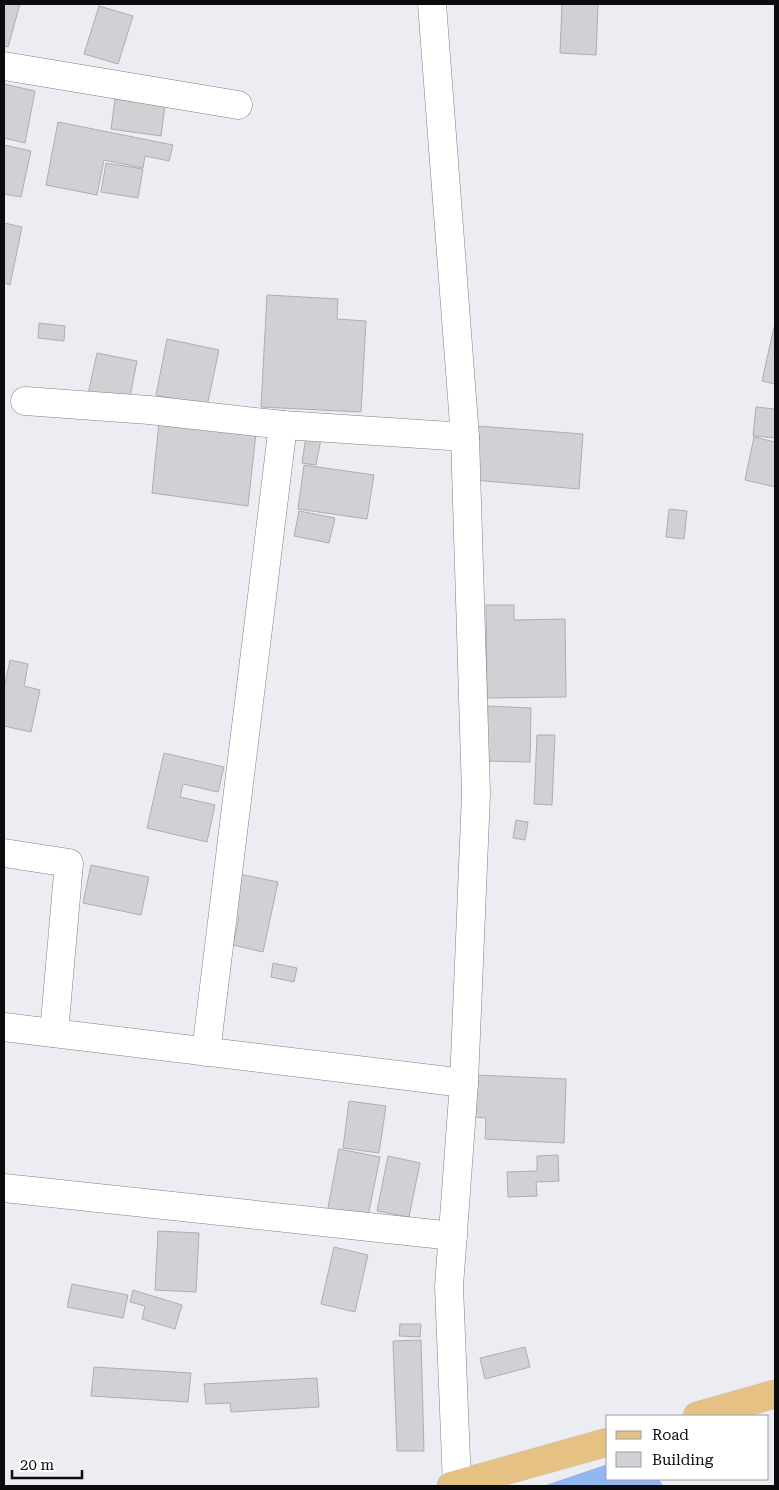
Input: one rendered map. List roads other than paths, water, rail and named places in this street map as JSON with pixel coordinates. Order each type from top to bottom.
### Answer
[{"type":"main road","points":[[701,1415],[775,1394]]},
{"type":"main road","points":[[454,1485],[606,1443]]},
{"type":"street","points":[[432,4],[465,437],[476,794],[464,1083],[449,1286],[454,1485]]},
{"type":"street","points":[[4,66],[238,105]]},
{"type":"street","points":[[25,400],[149,410],[283,425],[465,437]]},
{"type":"street","points":[[206,1052],[283,425]]},
{"type":"street","points":[[4,853],[69,863],[54,1034]]},
{"type":"street","points":[[4,1026],[54,1034],[464,1083]]},
{"type":"street","points":[[4,1188],[452,1236]]},
{"type":"water","points":[[606,1465],[606,1480],[660,1480],[663,1486],[543,1486]]}]
